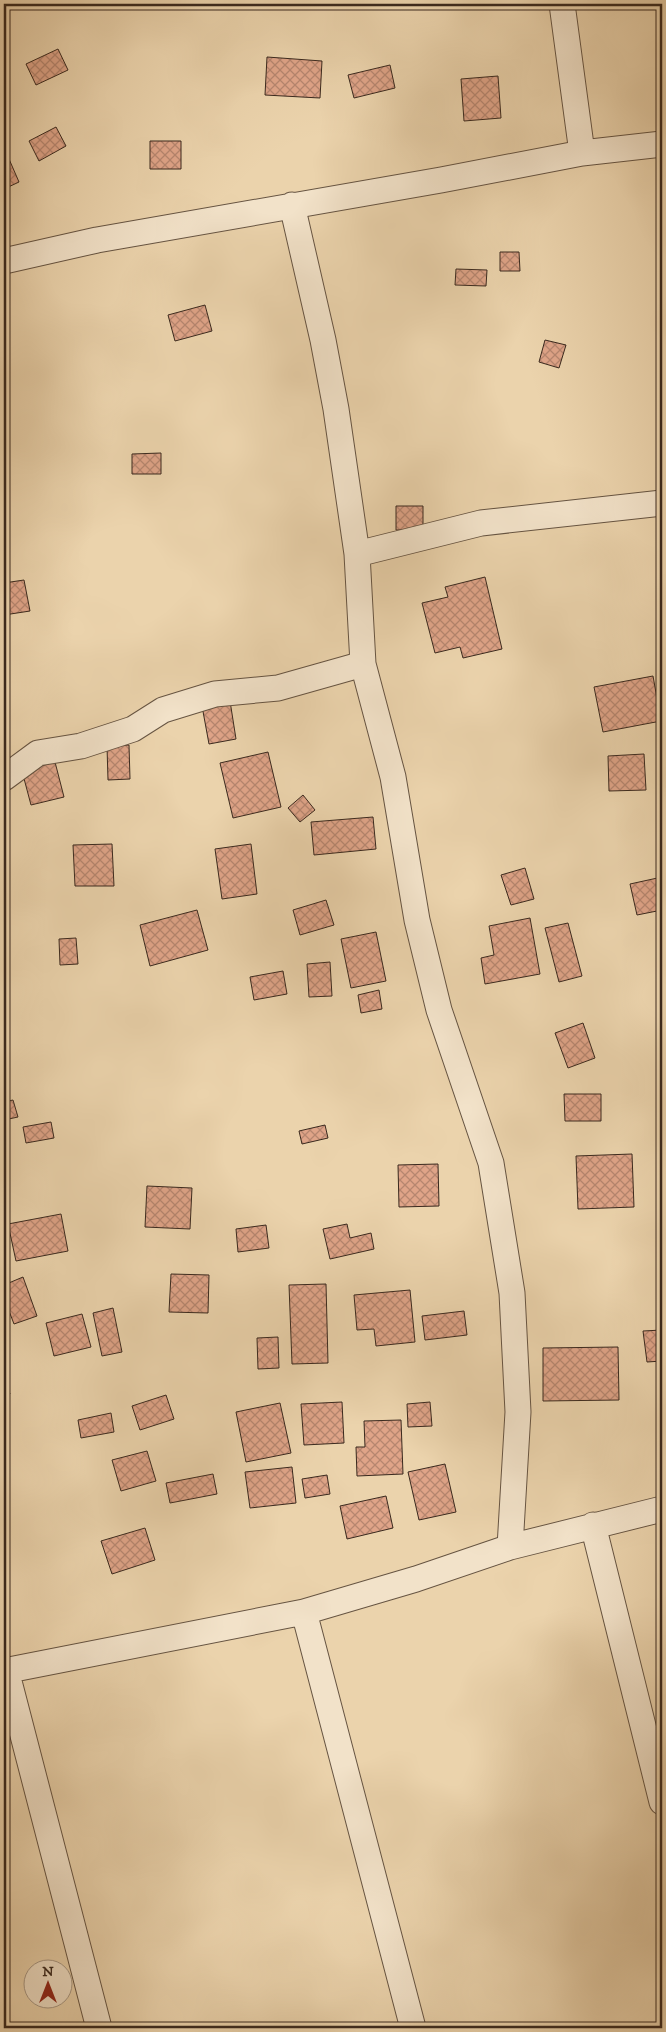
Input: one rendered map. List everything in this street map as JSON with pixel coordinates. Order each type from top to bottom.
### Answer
[{"type":"street","points":[[562,4],[582,153]]},
{"type":"street","points":[[4,261],[98,240],[441,180],[582,153],[662,144]]},
{"type":"street","points":[[292,205],[323,340],[336,409],[357,554],[363,664],[393,777],[417,920],[437,1001],[491,1162],[512,1293],[518,1412],[510,1547]]},
{"type":"street","points":[[357,554],[481,523],[662,502]]},
{"type":"street","points":[[4,778],[38,753],[80,746],[133,729],[163,710],[215,694],[278,688],[363,664]]},
{"type":"street","points":[[99,2028],[5,1670],[304,1612],[510,1547],[662,1509]]},
{"type":"street","points":[[593,1525],[662,1802]]},
{"type":"street","points":[[304,1612],[412,2028]]},
{"type":"building","points":[[58,49],[68,70],[36,85],[26,64]]},
{"type":"building","points":[[267,57],[322,61],[320,98],[265,95]]},
{"type":"building","points":[[390,65],[395,88],[354,98],[348,75]]},
{"type":"building","points":[[498,76],[501,118],[464,121],[461,79]]},
{"type":"building","points":[[56,127],[66,146],[39,161],[29,141]]},
{"type":"building","points":[[150,141],[181,141],[181,169],[150,169]]},
{"type":"building","points":[[9,159],[19,182],[4,189],[4,161]]},
{"type":"building","points":[[500,252],[519,252],[520,271],[500,271]]},
{"type":"building","points":[[456,269],[487,270],[486,286],[455,285]]},
{"type":"building","points":[[205,305],[212,331],[175,341],[168,315]]},
{"type":"building","points":[[545,340],[566,345],[559,368],[539,362]]},
{"type":"building","points":[[161,453],[161,474],[132,474],[132,454]]},
{"type":"building","points":[[396,506],[423,506],[423,530],[396,530]]},
{"type":"building","points":[[485,577],[502,649],[463,658],[460,647],[435,653],[422,603],[448,597],[445,587]]},
{"type":"building","points":[[24,580],[30,611],[4,615],[4,583]]},
{"type":"building","points":[[653,676],[661,721],[603,732],[594,687]]},
{"type":"building","points":[[230,701],[236,739],[209,744],[202,706]]},
{"type":"building","points":[[129,745],[130,779],[108,780],[107,746]]},
{"type":"building","points":[[268,752],[281,807],[233,818],[220,763]]},
{"type":"building","points":[[644,754],[646,790],[609,791],[608,756]]},
{"type":"building","points":[[55,762],[64,797],[31,805],[22,771]]},
{"type":"building","points":[[303,795],[315,810],[300,822],[288,808]]},
{"type":"building","points":[[373,817],[376,849],[314,855],[311,822]]},
{"type":"building","points":[[112,844],[114,886],[75,886],[73,845]]},
{"type":"building","points":[[251,844],[257,894],[222,899],[215,849]]},
{"type":"building","points":[[525,868],[534,899],[511,905],[501,875]]},
{"type":"building","points":[[662,877],[662,910],[637,915],[630,884]]},
{"type":"building","points":[[326,900],[334,925],[300,935],[293,910]]},
{"type":"building","points":[[197,910],[208,950],[150,966],[140,925]]},
{"type":"building","points":[[530,918],[540,974],[485,984],[481,958],[494,955],[489,926]]},
{"type":"building","points":[[568,923],[582,976],[559,982],[545,928]]},
{"type":"building","points":[[376,932],[386,981],[351,988],[341,939]]},
{"type":"building","points":[[76,938],[78,964],[60,965],[59,939]]},
{"type":"building","points":[[330,962],[332,996],[309,997],[307,964]]},
{"type":"building","points":[[283,971],[287,994],[254,1000],[250,977]]},
{"type":"building","points":[[379,990],[382,1009],[361,1013],[358,995]]},
{"type":"building","points":[[583,1023],[595,1058],[568,1068],[555,1033]]},
{"type":"building","points":[[564,1094],[601,1094],[601,1121],[565,1121]]},
{"type":"building","points":[[13,1100],[18,1117],[4,1120],[4,1102]]},
{"type":"building","points":[[51,1122],[54,1138],[26,1143],[23,1127]]},
{"type":"building","points":[[325,1125],[328,1138],[302,1144],[299,1131]]},
{"type":"building","points":[[632,1154],[634,1207],[578,1209],[576,1156]]},
{"type":"building","points":[[438,1164],[439,1206],[399,1207],[398,1165]]},
{"type":"building","points":[[147,1186],[192,1188],[190,1229],[145,1227]]},
{"type":"building","points":[[61,1214],[68,1251],[16,1261],[8,1224]]},
{"type":"building","points":[[347,1224],[350,1238],[371,1233],[374,1249],[330,1259],[323,1229]]},
{"type":"building","points":[[266,1225],[269,1248],[238,1252],[236,1229]]},
{"type":"building","points":[[171,1274],[209,1275],[208,1313],[169,1312]]},
{"type":"building","points":[[23,1277],[37,1316],[14,1324],[4,1298],[4,1285]]},
{"type":"building","points":[[326,1284],[328,1363],[292,1364],[289,1285]]},
{"type":"building","points":[[410,1290],[415,1342],[376,1346],[374,1329],[357,1330],[354,1295]]},
{"type":"building","points":[[113,1308],[122,1352],[102,1356],[93,1313]]},
{"type":"building","points":[[464,1311],[467,1335],[425,1340],[422,1316]]},
{"type":"building","points":[[82,1314],[91,1347],[54,1356],[46,1323]]},
{"type":"building","points":[[662,1330],[662,1361],[647,1362],[643,1331]]},
{"type":"building","points":[[278,1337],[279,1368],[258,1369],[257,1338]]},
{"type":"building","points":[[618,1347],[619,1400],[543,1401],[543,1348]]},
{"type":"building","points":[[4,1376],[10,1394],[4,1397]]},
{"type":"building","points":[[166,1395],[174,1419],[140,1430],[132,1406]]},
{"type":"building","points":[[342,1402],[344,1443],[304,1445],[301,1404]]},
{"type":"building","points":[[430,1402],[432,1426],[408,1427],[407,1404]]},
{"type":"building","points":[[280,1403],[291,1453],[246,1462],[236,1412]]},
{"type":"building","points":[[111,1413],[114,1432],[81,1438],[78,1420]]},
{"type":"building","points":[[401,1420],[403,1474],[357,1476],[356,1447],[365,1447],[364,1421]]},
{"type":"building","points":[[147,1451],[156,1481],[121,1491],[112,1460]]},
{"type":"building","points":[[445,1464],[456,1512],[419,1520],[408,1472]]},
{"type":"building","points":[[292,1467],[296,1503],[250,1508],[245,1472]]},
{"type":"building","points":[[213,1474],[217,1494],[170,1503],[166,1483]]},
{"type":"building","points":[[327,1475],[330,1494],[305,1498],[302,1479]]},
{"type":"building","points":[[386,1496],[393,1528],[347,1539],[340,1506]]},
{"type":"building","points":[[145,1528],[155,1560],[112,1574],[101,1541]]}]
